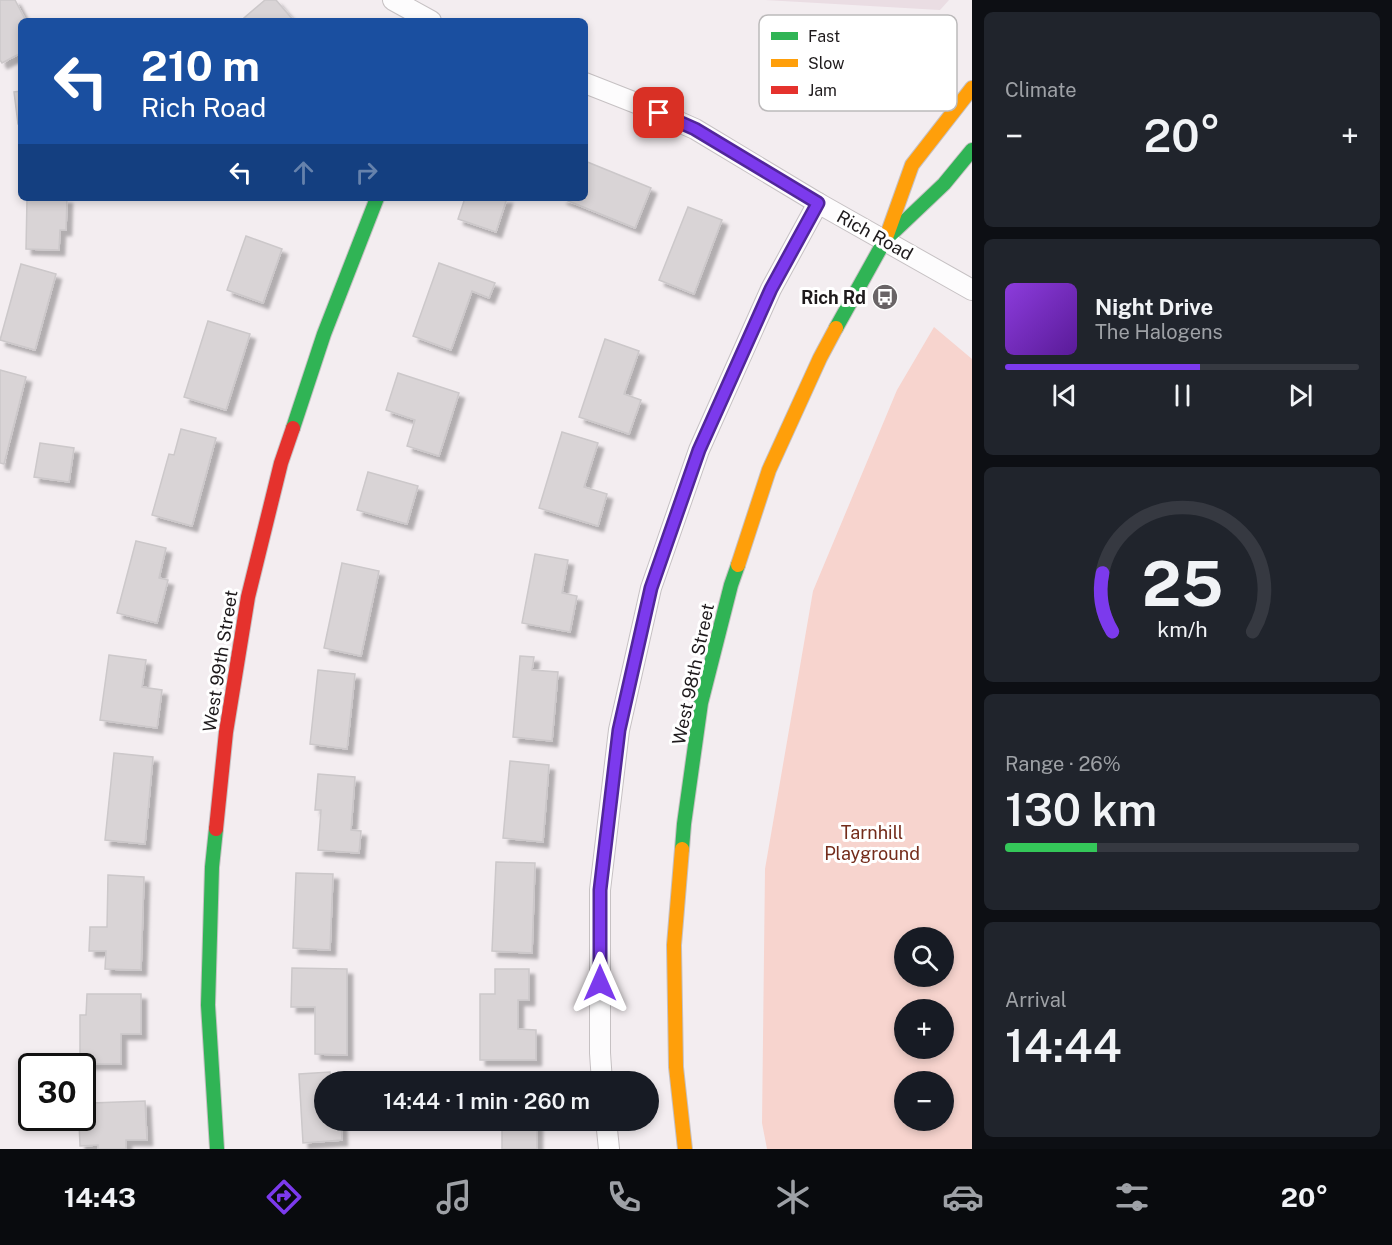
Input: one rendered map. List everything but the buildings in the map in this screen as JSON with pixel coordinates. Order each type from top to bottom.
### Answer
[{"type":"street","points":[[393,0],[426,18]]},
{"type":"street","name":"Rich Road","points":[[588,84],[695,129],[972,291]]},
{"type":"street","name":"West 98th Street","points":[[957,107],[972,88]]},
{"type":"street","name":"West 98th Street","points":[[684,1149],[676,1067],[674,945],[684,824],[701,703],[731,585],[769,470],[820,358],[885,240],[912,165],[954,111]]},
{"type":"street","name":"West 98th Street","points":[[885,240],[944,184],[972,150]]},
{"type":"street","name":"West 99th Street","points":[[217,1149],[208,1005],[212,867],[226,732],[248,597],[281,463],[324,334],[375,201]]},
{"type":"street","points":[[601,1071],[600,890],[619,730],[651,588],[699,450],[771,289],[818,203]]},
{"type":"street","points":[[607,1131],[609,1149]]},
{"type":"shaded area","points":[[765,0],[949,0],[940,10]]},
{"type":"green space","name":"Tarnhill Playground","points":[[934,327],[972,359],[972,1149],[767,1149],[762,1123],[765,869],[813,591],[897,390]]},
{"type":"traffic: fast","points":[[836,328],[885,240],[944,184],[972,150]]},
{"type":"traffic: fast","points":[[293,428],[324,334],[376,201]]},
{"type":"traffic: fast","points":[[682,849],[701,703],[738,565]]},
{"type":"traffic: fast","points":[[216,829],[212,867],[208,1005],[217,1149]]},
{"type":"traffic: slow","points":[[957,107],[972,88]]},
{"type":"traffic: slow","points":[[887,235],[912,165],[954,111]]},
{"type":"traffic: slow","points":[[738,565],[769,470],[836,328]]},
{"type":"traffic: slow","points":[[682,849],[674,945],[676,1067],[685,1149]]},
{"type":"traffic: jam","points":[[216,829],[226,732],[248,597],[281,463],[293,428]]},
{"type":"place","name":"Rich Rd","points":[[885,297]]},
{"type":"route","points":[[600,983],[600,890],[619,730],[651,588],[699,450],[771,289],[818,203],[695,129],[659,113]]}]
